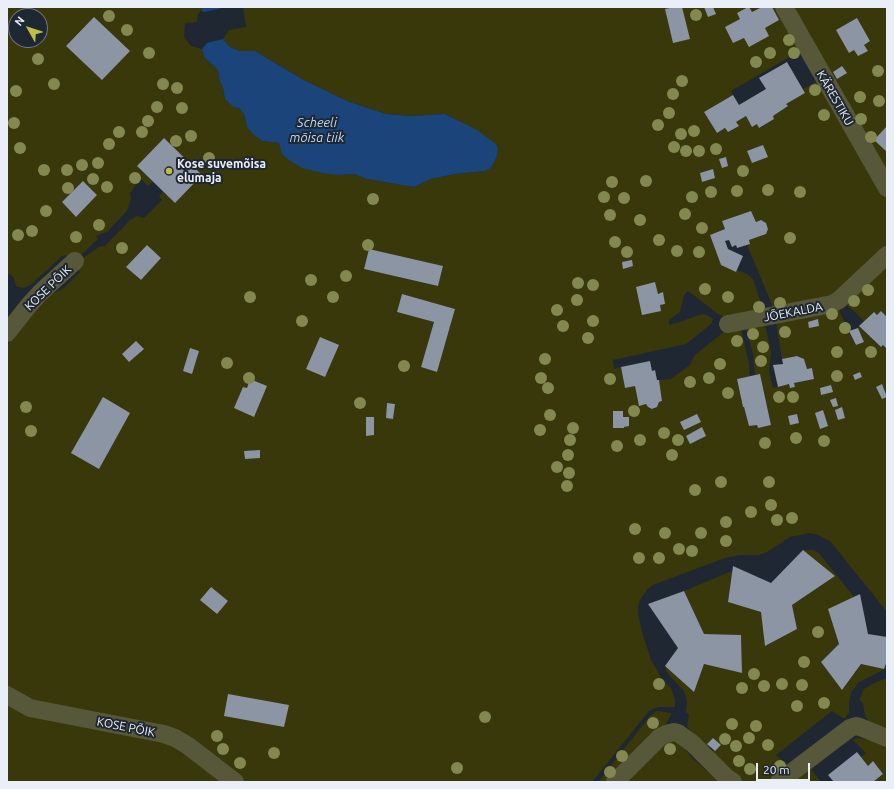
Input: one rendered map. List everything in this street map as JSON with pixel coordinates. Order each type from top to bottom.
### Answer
[{"type":"street","name":"KÄRESTIKU","points":[[784,7],[887,188]]},
{"type":"street","name":"JÕEKALDA","points":[[728,324],[832,304],[839,300],[887,255]]},
{"type":"street","name":"KOSE PÕIK","points":[[7,333],[24,310],[40,293],[76,261]]},
{"type":"street","name":"KOSE PÕIK","points":[[7,695],[30,708],[164,734],[175,738],[187,745],[235,782]]},
{"type":"street","points":[[779,782],[850,728],[856,726],[860,727],[887,738]]},
{"type":"street","points":[[615,782],[660,738],[666,734],[674,732],[678,733],[692,743],[727,778],[733,782]]},
{"type":"shaded area","points":[[7,7],[204,7],[198,14],[197,22],[185,23],[184,37],[191,46],[202,49],[204,57],[218,70],[225,99],[233,107],[239,108],[244,114],[247,127],[262,141],[279,143],[340,175],[354,174],[367,179],[414,187],[431,179],[455,174],[485,171],[491,168],[497,156],[458,120],[445,114],[410,116],[386,114],[347,101],[302,79],[255,51],[240,51],[230,47],[223,39],[229,30],[246,27],[243,7],[779,7],[800,51],[731,91],[733,95],[704,112],[717,133],[725,128],[728,132],[738,126],[736,122],[746,116],[752,127],[757,124],[760,128],[774,119],[773,116],[782,111],[781,110],[787,106],[786,104],[805,93],[803,89],[817,81],[887,196],[887,250],[835,297],[773,307],[747,245],[750,244],[749,240],[766,234],[768,229],[766,223],[761,220],[756,222],[751,211],[722,221],[725,229],[710,235],[721,265],[736,272],[737,270],[747,274],[753,279],[763,309],[728,319],[718,314],[688,291],[684,295],[680,312],[670,319],[668,323],[670,325],[703,314],[713,319],[711,324],[686,344],[613,360],[614,369],[621,367],[625,388],[635,386],[639,405],[646,404],[649,408],[654,409],[657,407],[659,402],[662,401],[659,380],[671,379],[690,365],[694,356],[727,329],[741,329],[749,363],[750,376],[737,379],[749,426],[757,425],[758,428],[771,425],[760,374],[755,375],[753,354],[746,328],[765,324],[771,352],[769,371],[773,388],[789,384],[790,388],[795,387],[794,383],[814,379],[812,368],[807,369],[805,362],[801,357],[797,356],[782,359],[776,322],[839,310],[855,345],[864,341],[858,328],[859,326],[880,347],[883,345],[887,349],[887,612],[830,541],[810,533],[790,537],[767,552],[759,555],[740,555],[725,558],[653,585],[648,589],[640,600],[638,606],[642,632],[651,660],[662,679],[671,688],[675,699],[675,707],[658,707],[649,711],[592,782],[242,782],[195,744],[38,703],[7,687],[7,345],[46,297],[64,288],[80,272],[76,268],[83,258],[99,247],[105,246],[130,220],[137,216],[144,218],[162,200],[159,196],[163,192],[175,203],[202,175],[164,138],[137,166],[153,182],[148,186],[141,179],[130,193],[131,199],[127,211],[107,232],[96,236],[98,239],[74,260],[65,255],[62,256],[32,284],[24,288],[17,287],[14,278],[7,274]],"holes":[[[83,181],[97,195],[76,217],[62,202]],[[147,245],[161,258],[140,280],[127,267]],[[369,249],[443,266],[438,286],[364,269]],[[402,294],[455,309],[437,372],[421,367],[434,322],[397,312]]]},
{"type":"shaded area","points":[[789,7],[887,7],[887,179]]},
{"type":"shaded area","points":[[887,261],[887,317],[881,311],[877,315],[873,312],[864,321],[846,304]]},
{"type":"shaded area","points":[[803,550],[813,550],[819,553],[854,597],[828,609],[839,644],[821,662],[842,690],[861,664],[884,669],[887,661],[887,668],[859,682],[851,693],[849,713],[845,718],[832,711],[776,755],[792,768],[770,782],[744,782],[739,780],[711,753],[721,746],[713,738],[707,743],[709,746],[708,747],[687,727],[689,715],[686,712],[687,701],[684,691],[668,674],[665,666],[694,692],[704,664],[742,673],[741,635],[704,634],[684,591],[732,571],[728,602],[761,612],[766,646],[797,629],[792,605],[835,576]]},
{"type":"shaded area","points":[[887,678],[887,731],[870,723],[865,716],[863,703],[859,700],[864,689]]},
{"type":"shaded area","points":[[7,702],[171,743],[228,782],[7,782]]},
{"type":"shaded area","points":[[657,711],[672,713],[666,724],[608,782],[598,782],[650,716]]},
{"type":"shaded area","points":[[669,738],[686,748],[691,757],[719,782],[621,782]]},
{"type":"shaded area","points":[[857,738],[887,743],[887,782],[873,782],[883,774],[873,761],[868,766],[861,757],[866,753],[853,740]]},
{"type":"shaded area","points":[[811,769],[821,782],[794,782]]},
{"type":"water","points":[[204,7],[226,7],[205,12],[201,11]]},
{"type":"water","name":"Scheeli mõisa tiik","points":[[223,39],[230,47],[240,51],[255,51],[302,79],[347,101],[386,114],[410,116],[445,114],[477,130],[496,144],[498,149],[497,156],[491,168],[485,171],[455,174],[431,179],[414,187],[367,179],[354,174],[340,175],[322,173],[302,168],[282,154],[279,143],[262,141],[253,134],[247,127],[244,114],[239,108],[233,107],[225,99],[218,70],[204,57],[202,49],[207,43]]},
{"type":"building","points":[[682,7],[690,39],[673,43],[665,9]]},
{"type":"building","points":[[704,7],[713,7],[716,14],[708,17]]},
{"type":"building","points":[[748,7],[752,12],[762,7],[772,7],[779,20],[765,28],[769,36],[749,47],[744,38],[733,43],[725,27],[740,19],[737,13]]},
{"type":"building","points":[[94,17],[130,51],[102,80],[66,46]]},
{"type":"building","points":[[857,18],[870,41],[864,45],[868,51],[858,56],[854,50],[849,53],[836,30]]},
{"type":"building","points":[[787,62],[805,93],[786,104],[788,106],[773,116],[774,119],[759,128],[757,124],[752,127],[746,116],[736,122],[739,126],[728,132],[725,128],[717,133],[704,112],[733,95],[739,105],[766,89],[759,78]]},
{"type":"building","points":[[842,66],[847,73],[837,79],[833,72]]},
{"type":"building","points":[[887,126],[887,152],[874,140]]},
{"type":"building","name":"Kose suvemõisa elumaja","points":[[164,138],[202,175],[175,203],[137,166]]},
{"type":"building","points":[[763,145],[768,157],[752,163],[747,151]]},
{"type":"building","points":[[726,157],[728,166],[722,168],[719,159]]},
{"type":"building","points":[[713,169],[715,178],[702,182],[700,173]]},
{"type":"building","points":[[83,181],[97,195],[76,217],[62,202]]},
{"type":"building","points":[[751,211],[756,222],[761,220],[766,223],[768,229],[766,234],[749,240],[750,244],[737,248],[736,245],[732,247],[729,240],[725,241],[728,249],[743,256],[736,272],[721,265],[710,235],[725,229],[722,221]]},
{"type":"building","points":[[147,245],[161,258],[141,280],[126,267]]},
{"type":"building","points":[[369,249],[443,266],[438,286],[364,269]]},
{"type":"building","points":[[632,260],[633,266],[623,269],[622,262]]},
{"type":"building","points":[[655,282],[658,294],[663,292],[665,304],[660,305],[661,311],[642,315],[636,287]]},
{"type":"building","points":[[402,294],[455,309],[437,372],[421,367],[434,322],[397,312]]},
{"type":"building","points":[[881,311],[887,317],[887,349],[883,345],[881,347],[859,326],[874,312],[877,315]]},
{"type":"building","points":[[818,319],[819,326],[809,328],[808,322]]},
{"type":"building","points":[[858,328],[864,342],[856,345],[849,331]]},
{"type":"building","points":[[320,337],[339,345],[325,377],[306,369]]},
{"type":"building","points":[[136,341],[144,349],[129,362],[122,354]]},
{"type":"building","points":[[190,348],[199,351],[192,374],[183,371]]},
{"type":"building","points":[[797,356],[804,359],[807,369],[812,368],[814,379],[794,383],[795,387],[790,388],[789,384],[778,387],[773,365],[783,364],[782,359]]},
{"type":"building","points":[[650,361],[652,371],[655,370],[657,380],[659,380],[662,401],[659,402],[657,407],[652,409],[646,404],[639,406],[635,386],[625,388],[621,367]]},
{"type":"building","points":[[860,372],[862,377],[855,380],[853,375]]},
{"type":"building","points":[[760,374],[771,425],[758,428],[757,425],[749,426],[737,379]]},
{"type":"building","points":[[250,379],[267,386],[254,417],[234,408],[243,387],[247,388]]},
{"type":"building","points":[[882,384],[887,397],[882,399],[876,387]]},
{"type":"building","points":[[831,385],[833,392],[821,395],[820,388]]},
{"type":"building","points":[[103,397],[130,413],[99,469],[71,453]]},
{"type":"building","points":[[836,398],[838,406],[833,407],[830,400]]},
{"type":"building","points":[[387,403],[395,404],[393,419],[386,418]]},
{"type":"building","points":[[842,407],[845,418],[838,420],[835,410]]},
{"type":"building","points":[[823,410],[828,426],[820,429],[815,413]]},
{"type":"building","points":[[613,411],[623,411],[623,417],[629,417],[629,426],[624,428],[613,428]]},
{"type":"building","points":[[697,414],[701,422],[684,430],[680,422]]},
{"type":"building","points":[[797,414],[799,423],[790,425],[788,416]]},
{"type":"building","points":[[366,417],[374,417],[374,435],[366,436]]},
{"type":"building","points":[[702,427],[706,436],[690,444],[686,436]]},
{"type":"building","points":[[260,450],[260,458],[245,459],[244,451]]},
{"type":"building","points":[[803,550],[835,576],[792,605],[797,629],[765,646],[761,612],[728,602],[733,566],[771,583]]},
{"type":"building","points":[[211,587],[228,601],[217,614],[200,600]]},
{"type":"building","points":[[684,591],[704,634],[741,635],[742,673],[704,664],[694,692],[665,666],[678,648],[648,604]]},
{"type":"building","points":[[860,594],[868,634],[887,637],[887,661],[884,669],[861,664],[842,690],[821,662],[839,644],[828,609]]},
{"type":"building","points":[[228,694],[289,705],[284,727],[224,716]]},
{"type":"building","points":[[713,738],[721,745],[715,751],[707,744]]},
{"type":"building","points":[[857,752],[868,766],[873,761],[883,774],[873,782],[834,782],[828,775]]},
{"type":"place","name":"Kose suvemõisa elumaja","points":[[169,171]]}]
